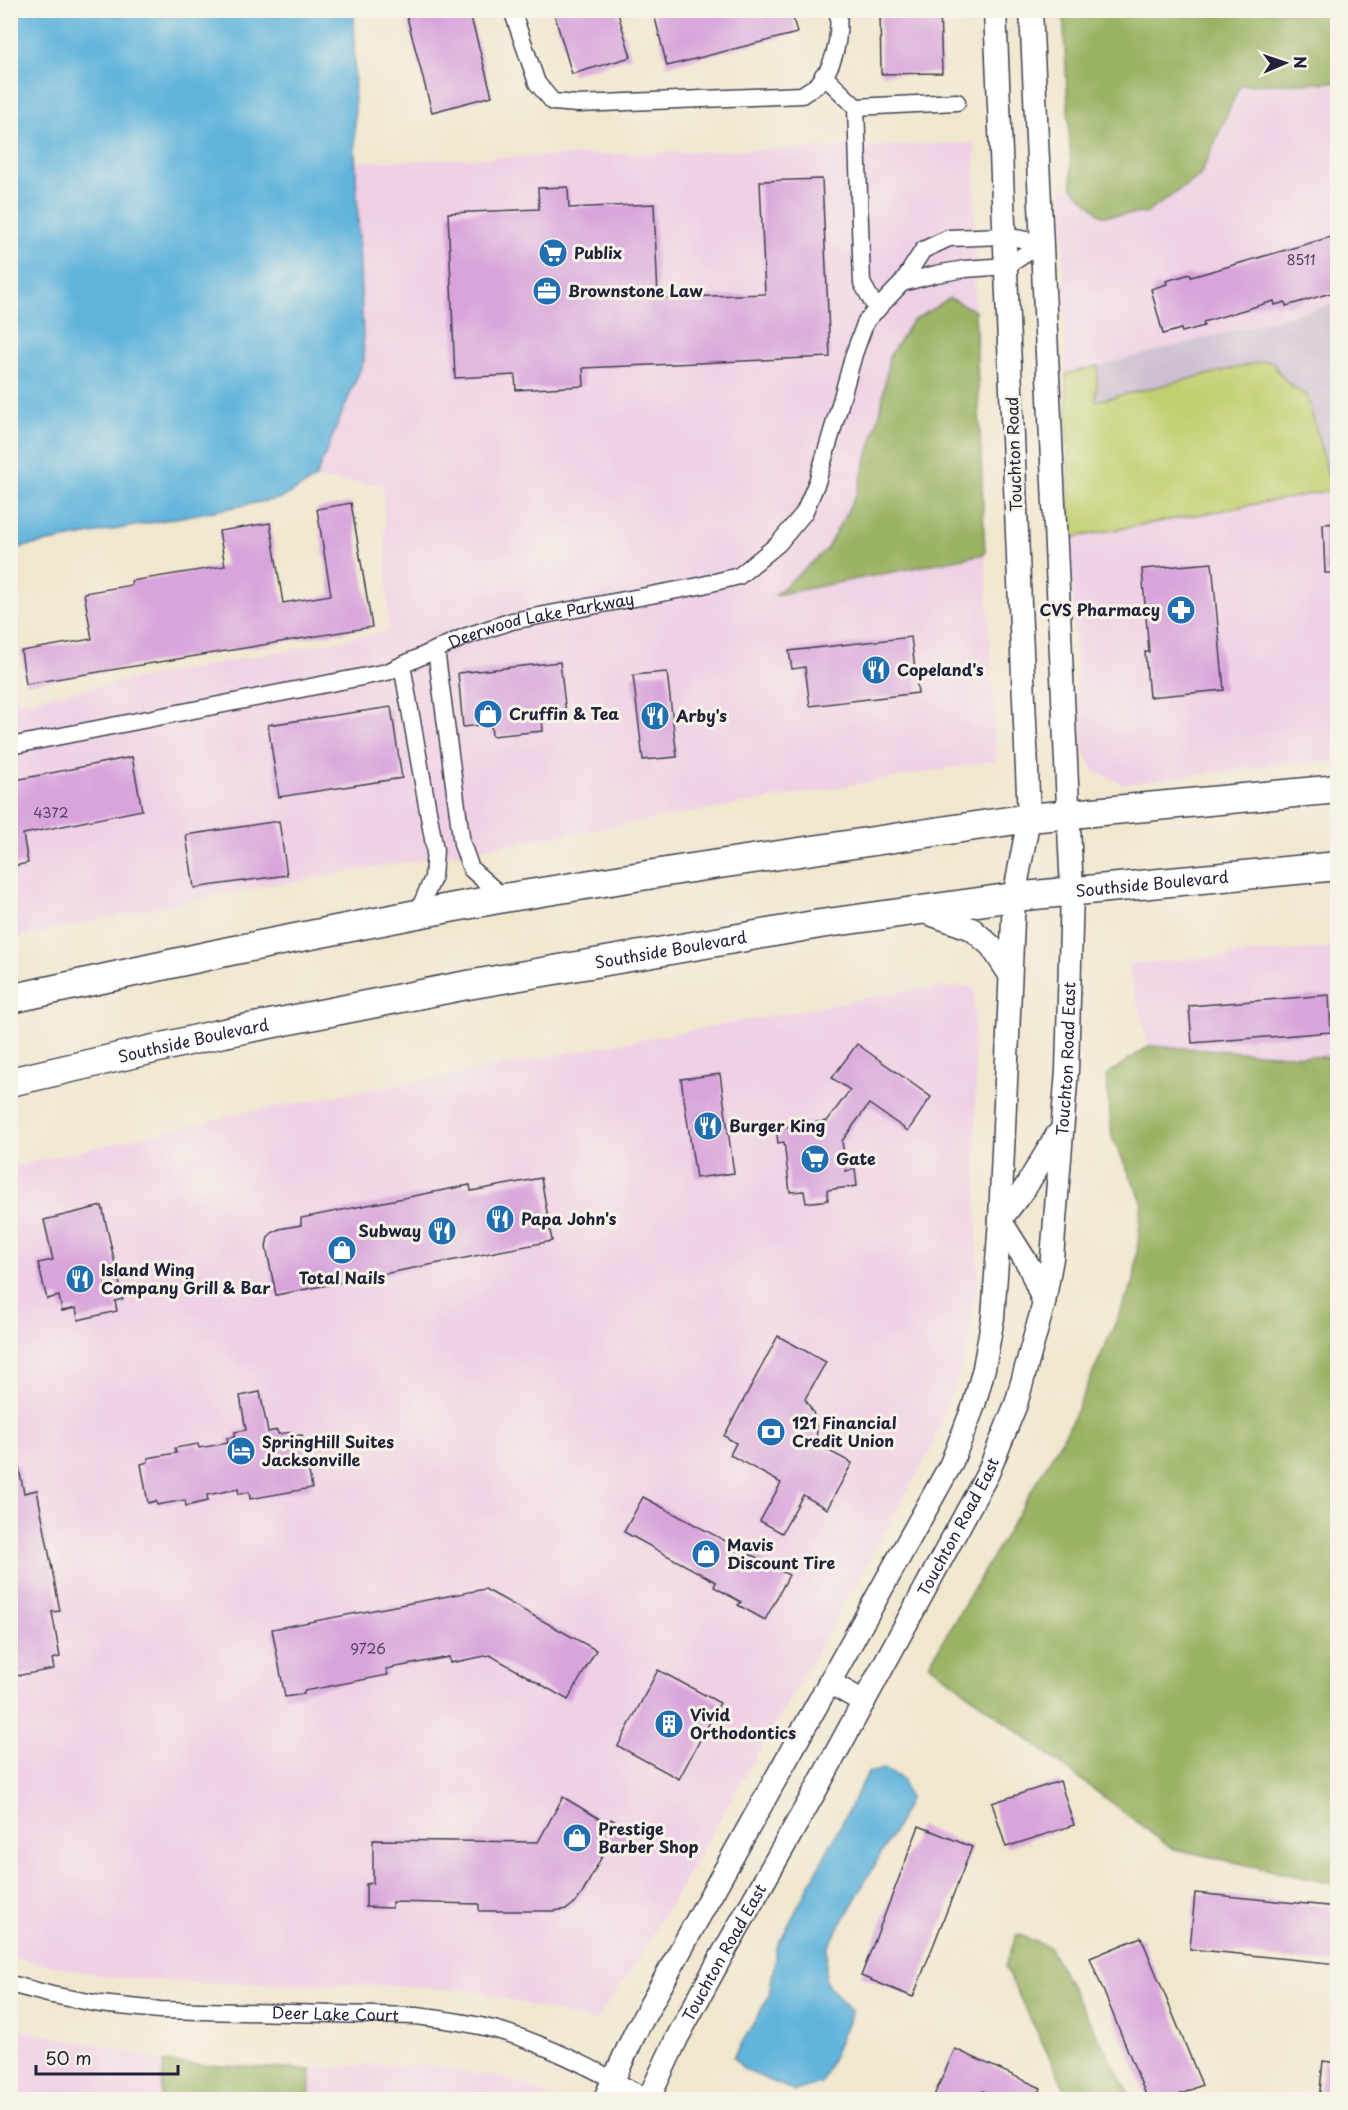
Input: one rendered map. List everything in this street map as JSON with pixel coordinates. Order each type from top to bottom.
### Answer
[{"type":"highway","points":[[10,999],[219,953],[417,914],[718,864],[1029,818],[1338,789]]},
{"type":"highway","name":"Southside Boulevard","points":[[10,1082],[219,1034],[462,986],[765,933],[1014,897],[1338,866]]},
{"type":"street","points":[[512,10],[537,83],[554,102],[578,104],[802,95],[818,84],[832,63],[840,31],[838,10]]},
{"type":"street","name":"Touchton Road","points":[[995,10],[1029,818],[1014,897]]},
{"type":"street","points":[[1031,10],[1072,891]]},
{"type":"street","points":[[824,75],[856,107],[862,283],[877,310]]},
{"type":"street","points":[[856,107],[957,102]]},
{"type":"street","name":"Deerwood Lake Parkway","points":[[10,746],[387,672],[464,637],[512,621],[699,586],[739,576],[778,544],[804,513],[816,482],[866,321],[902,283],[923,250],[949,238],[1005,236],[1042,243]]},
{"type":"street","points":[[902,283],[965,269],[1007,266],[1042,243]]},
{"type":"street","points":[[436,650],[462,844],[471,869],[504,898]]},
{"type":"street","points":[[402,665],[435,850],[433,878],[417,914]]},
{"type":"street","name":"Touchton Road East","points":[[648,2099],[721,1957],[864,1702],[987,1473],[1016,1404],[1044,1303],[1052,1258],[1067,1070],[1072,891]]},
{"type":"street","points":[[609,2090],[635,2033],[951,1464],[974,1405],[984,1368],[993,1317],[1000,1220],[1014,897]]},
{"type":"street","points":[[919,910],[972,929],[991,946],[1010,975]]},
{"type":"street","points":[[1000,1220],[1044,1159],[1061,1125]]},
{"type":"street","points":[[1000,1220],[1029,1266],[1044,1303]]},
{"type":"street","points":[[829,1682],[864,1702]]},
{"type":"street","name":"Deer Lake Court","points":[[10,1984],[100,2004],[160,2010],[416,2016],[457,2021],[537,2044],[609,2090],[648,2099]]},
{"type":"shaded area","points":[[1337,82],[1337,303],[1066,374],[1062,189],[1072,187],[1102,216],[1200,176],[1240,85]]},
{"type":"shaded area","points":[[975,143],[975,311],[950,298],[889,357],[881,409],[857,493],[826,550],[777,595],[985,554],[997,760],[216,895],[11,939],[11,703],[389,631],[383,485],[315,479],[364,360],[355,162]]},
{"type":"shaded area","points":[[1337,303],[1337,489],[1332,490],[1307,395],[1293,389],[1280,375],[1096,401],[1098,366]]},
{"type":"shaded area","points":[[1337,489],[1337,762],[1285,764],[1123,784],[1094,771],[1080,746],[1070,538]]},
{"type":"shaded area","points":[[1337,947],[1337,1058],[1149,1046],[1127,964]]},
{"type":"shaded area","points":[[974,986],[978,1274],[968,1348],[932,1447],[821,1645],[631,1971],[595,2022],[473,1991],[385,1985],[193,1983],[108,1977],[11,1957],[10,1167],[243,1113],[916,989]]},
{"type":"shaded area","points":[[10,2028],[137,2053],[164,2062],[161,2099],[11,2099]]},
{"type":"shaded area","points":[[359,2065],[429,2065],[512,2080],[554,2099],[309,2100],[311,2070]]},
{"type":"green space","points":[[1063,11],[1337,11],[1337,82],[1240,85],[1200,176],[1146,213],[1102,216],[1072,187]]},
{"type":"green space","points":[[950,298],[975,311],[985,554],[775,595],[826,550],[857,493],[881,409],[889,357],[912,321]]},
{"type":"green space","points":[[1265,361],[1273,363],[1287,382],[1307,395],[1332,490],[1070,538],[1066,374],[1098,366],[1096,401]]},
{"type":"green space","points":[[1149,1046],[1337,1058],[1337,1885],[1171,1848],[929,1664],[1068,1429],[1134,1281],[1142,1201],[1112,1137],[1106,1075]]},
{"type":"green space","points":[[1017,1934],[1049,1947],[1132,2099],[1070,2099],[1005,1967]]},
{"type":"green space","points":[[164,2062],[311,2070],[309,2099],[161,2099]]},
{"type":"water","points":[[11,10],[354,11],[355,151],[364,360],[315,479],[282,498],[11,549]]},
{"type":"water","points":[[884,1769],[902,1779],[909,1799],[900,1820],[827,1949],[825,1981],[852,2012],[821,2083],[795,2091],[744,2070],[734,2057],[769,1996],[777,1947],[868,1773]]},
{"type":"building","points":[[405,10],[469,10],[492,96],[432,112]]},
{"type":"building","points":[[553,10],[617,10],[631,57],[572,74]]},
{"type":"building","points":[[653,10],[791,10],[797,33],[667,66]]},
{"type":"building","points":[[880,10],[940,10],[942,73],[881,74]]},
{"type":"building","name":"Publix","points":[[822,179],[830,357],[583,368],[584,386],[516,390],[515,375],[455,378],[448,213],[539,209],[538,188],[568,187],[569,208],[654,204],[658,298],[765,294],[760,181]]},
{"type":"building","points":[[1338,235],[1338,291],[1286,306],[1285,302],[1275,305],[1274,301],[1203,322],[1204,326],[1163,334],[1151,289],[1167,284],[1166,281],[1190,274],[1191,277]]},
{"type":"building","points":[[351,503],[372,627],[26,684],[21,651],[92,639],[84,593],[132,585],[131,581],[225,566],[219,531],[270,523],[283,603],[331,595],[317,509]]},
{"type":"building","points":[[1338,523],[1338,573],[1325,573],[1323,524]]},
{"type":"building","name":"CVS Pharmacy","points":[[1212,563],[1224,690],[1149,697],[1145,652],[1149,652],[1142,569]]},
{"type":"building","points":[[911,637],[918,693],[810,706],[805,667],[792,669],[789,651]]},
{"type":"building","points":[[560,662],[566,714],[542,716],[543,731],[492,736],[491,724],[463,727],[458,673]]},
{"type":"building","name":"Arby's","points":[[667,672],[677,757],[643,760],[633,675]]},
{"type":"building","points":[[391,707],[402,778],[279,797],[268,725]]},
{"type":"building","points":[[132,757],[142,810],[23,834],[28,863],[10,867],[10,781]]},
{"type":"building","points":[[279,821],[287,875],[194,888],[186,835]]},
{"type":"building","points":[[1329,995],[1331,1032],[1192,1043],[1189,1006]]},
{"type":"building","points":[[857,1044],[931,1097],[908,1131],[869,1104],[842,1141],[846,1171],[855,1169],[857,1186],[827,1190],[828,1200],[806,1203],[804,1191],[790,1192],[784,1142],[778,1143],[776,1128],[827,1121],[850,1090],[832,1078]]},
{"type":"building","name":"Burger King","points":[[720,1074],[734,1173],[696,1178],[681,1079]]},
{"type":"building","points":[[541,1178],[552,1241],[276,1295],[266,1247],[268,1237],[279,1229],[301,1225],[301,1218],[470,1185],[471,1191]]},
{"type":"building","name":"Island Wing Company Grill & Bar","points":[[102,1206],[123,1299],[115,1301],[117,1311],[78,1320],[76,1308],[62,1311],[59,1296],[47,1299],[38,1263],[53,1260],[44,1220]]},
{"type":"building","name":"121 Financial Credit Union","points":[[778,1336],[826,1362],[805,1399],[813,1412],[817,1429],[816,1444],[852,1463],[827,1509],[803,1495],[782,1533],[760,1521],[781,1483],[730,1455],[736,1443],[724,1436]]},
{"type":"building","name":"SpringHill Suites Jacksonville","points":[[260,1392],[268,1432],[277,1430],[278,1434],[292,1432],[293,1436],[302,1435],[312,1488],[250,1499],[249,1492],[239,1494],[238,1489],[207,1495],[208,1501],[186,1506],[185,1500],[157,1505],[156,1501],[148,1503],[141,1464],[148,1462],[148,1458],[176,1453],[175,1448],[198,1444],[199,1448],[228,1443],[227,1438],[235,1437],[235,1432],[246,1430],[240,1396]]},
{"type":"building","points":[[18,1464],[24,1493],[37,1490],[60,1611],[52,1612],[60,1657],[52,1659],[54,1669],[16,1676],[10,1649],[10,1465]]},
{"type":"building","name":"Mavis Discount Tire","points":[[643,1497],[789,1575],[765,1620],[738,1605],[741,1602],[714,1587],[716,1582],[624,1532]]},
{"type":"building","points":[[485,1589],[596,1650],[568,1700],[490,1655],[450,1663],[449,1657],[386,1669],[388,1675],[304,1691],[304,1694],[285,1697],[272,1629]]},
{"type":"building","name":"Vivid Orthodontics","points":[[658,1670],[720,1703],[679,1779],[618,1746]]},
{"type":"building","points":[[1060,1781],[1074,1825],[1006,1847],[992,1803]]},
{"type":"building","points":[[563,1797],[608,1824],[611,1819],[630,1830],[620,1850],[608,1845],[582,1894],[567,1909],[479,1911],[479,1904],[392,1902],[392,1908],[366,1907],[366,1884],[373,1883],[373,1840],[538,1842]]},
{"type":"building","points":[[919,1826],[972,1847],[913,1997],[861,1976]]},
{"type":"building","points":[[1195,1893],[1338,1907],[1338,1964],[1190,1949]]},
{"type":"building","points":[[1141,1937],[1202,2085],[1168,2100],[1148,2100],[1090,1958]]},
{"type":"building","points":[[955,2049],[1041,2088],[1036,2100],[1003,2100],[983,2091],[979,2100],[932,2100]]},
{"type":"building","points":[[1323,2061],[1338,2063],[1338,2100],[1319,2100]]},
{"type":"place","name":"Publix","points":[[553,253]]},
{"type":"place","name":"Brownstone Law","points":[[547,291]]},
{"type":"place","name":"CVS Pharmacy","points":[[1181,610]]},
{"type":"place","name":"Copeland's","points":[[876,670]]},
{"type":"place","name":"Cruffin & Tea","points":[[488,714]]},
{"type":"place","name":"Arby's","points":[[655,716]]},
{"type":"place","name":"Burger King","points":[[708,1126]]},
{"type":"place","name":"Gate","points":[[815,1159]]},
{"type":"place","name":"Papa John's","points":[[500,1219]]},
{"type":"place","name":"Subway","points":[[442,1231]]},
{"type":"place","name":"Total Nails","points":[[342,1250]]},
{"type":"place","name":"Island Wing Company Grill & Bar","points":[[80,1279]]},
{"type":"place","name":"121 Financial Credit Union","points":[[771,1432]]},
{"type":"place","name":"SpringHill Suites Jacksonville","points":[[241,1451]]},
{"type":"place","name":"Mavis Discount Tire","points":[[706,1554]]},
{"type":"place","name":"Vivid Orthodontics","points":[[669,1724]]},
{"type":"place","name":"Prestige Barber Shop","points":[[577,1838]]}]
